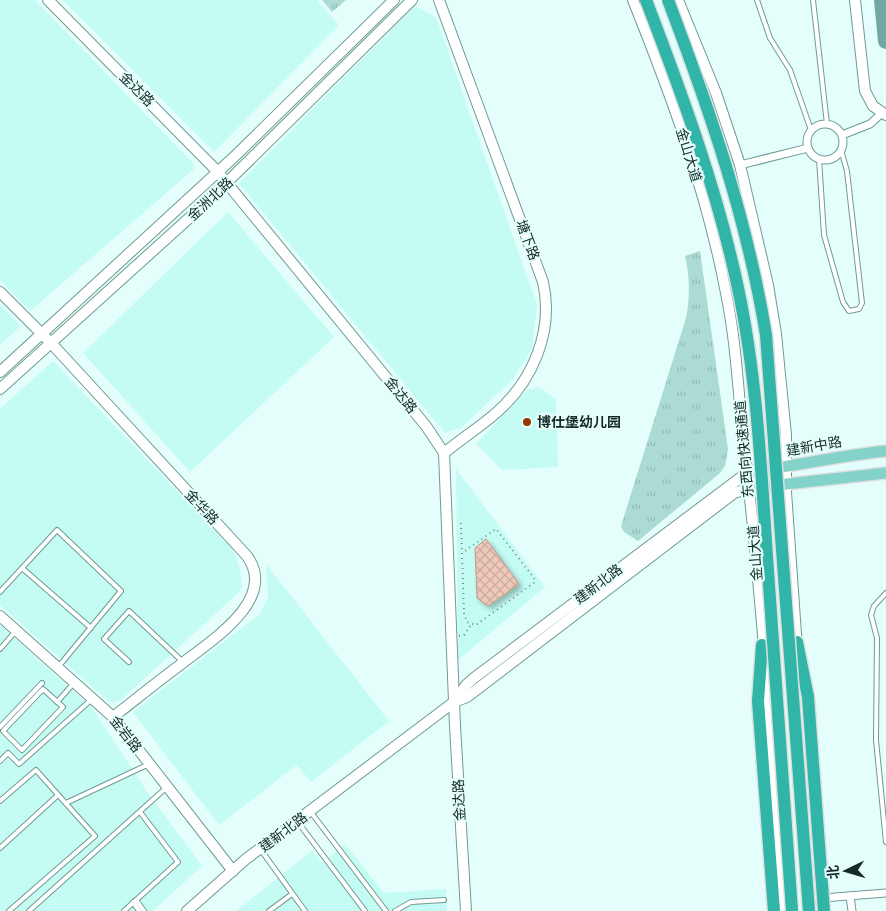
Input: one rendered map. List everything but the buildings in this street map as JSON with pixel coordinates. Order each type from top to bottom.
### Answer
[{"type":"highway","name":"东西向快速通道","points":[[646,0],[686,104],[718,207],[729,246],[747,338],[758,421],[792,911]]},
{"type":"highway","points":[[668,0],[704,96],[738,201],[758,286],[766,335],[810,907]]},
{"type":"highway","points":[[797,642],[808,697],[824,911]]},
{"type":"highway","points":[[762,645],[758,701],[774,911]]},
{"type":"main road","name":"金达路","points":[[48,0],[228,183],[426,426],[444,453],[454,702],[466,911]]},
{"type":"main road","name":"金洲北路","points":[[0,372],[217,171],[394,0]]},
{"type":"main road","name":"金洲北路","points":[[0,389],[228,183],[412,0]]},
{"type":"main road","name":"塘下路","points":[[439,0],[543,282],[546,303],[541,343],[526,378],[496,413],[444,453]]},
{"type":"main road","name":"金山大道","points":[[633,0],[675,109],[716,248],[734,340],[750,488],[762,645],[770,701],[785,911]]},
{"type":"main road","points":[[678,0],[712,84],[740,165],[759,237],[776,334],[786,435],[786,484],[797,642],[796,699],[810,907]]},
{"type":"main road","points":[[855,0],[865,91],[873,106],[884,114]]},
{"type":"main road","name":"金华路","points":[[0,292],[52,344],[252,564],[256,580],[245,608],[232,624],[113,717]]},
{"type":"main road","name":"建新中路","points":[[748,472],[786,467],[837,456],[886,451]]},
{"type":"main road","name":"建新北路","points":[[454,702],[466,685],[474,678],[748,472]]},
{"type":"main road","points":[[750,488],[886,473]]},
{"type":"main road","name":"建新北路","points":[[187,911],[260,849],[454,702],[467,697],[734,493],[750,488]]},
{"type":"main road","name":"金岩路","points":[[0,616],[113,717],[233,871]]},
{"type":"street","points":[[842,135],[870,124],[884,114]]},
{"type":"street","points":[[827,124],[834,126],[842,135],[841,150],[832,159],[819,159],[808,148],[807,142],[811,130],[816,126],[827,124]]},
{"type":"street","points":[[740,165],[808,148]]},
{"type":"street","points":[[810,907],[850,896],[886,893]]},
{"type":"street","points":[[850,896],[852,911]]},
{"type":"lane","points":[[756,0],[770,38],[790,70],[811,130]]},
{"type":"lane","points":[[813,0],[827,124]]},
{"type":"lane","points":[[819,159],[824,235],[843,302],[849,311],[859,310],[862,302],[861,293],[846,164],[841,150]]},
{"type":"lane","points":[[0,592],[57,530],[121,591],[58,667]]},
{"type":"lane","points":[[22,568],[91,628]]},
{"type":"lane","points":[[886,593],[874,606],[871,615],[877,638],[876,740],[886,842]]},
{"type":"lane","points":[[129,662],[104,639],[129,611],[182,662]]},
{"type":"lane","points":[[0,649],[16,631]]},
{"type":"lane","points":[[57,702],[75,682]]},
{"type":"lane","points":[[0,726],[42,683]]},
{"type":"lane","points":[[43,689],[57,702],[64,708],[22,750],[3,731],[43,689]]},
{"type":"lane","points":[[0,760],[8,752],[19,764],[93,698]]},
{"type":"lane","points":[[66,803],[150,764]]},
{"type":"lane","points":[[0,801],[36,770],[95,836],[9,911]]},
{"type":"lane","points":[[29,911],[168,787]]},
{"type":"lane","points":[[0,848],[58,795]]},
{"type":"lane","points":[[310,811],[386,911]]},
{"type":"lane","points":[[124,911],[178,862],[140,812]]},
{"type":"lane","points":[[297,821],[364,911]]},
{"type":"lane","points":[[260,849],[305,911]]},
{"type":"lane","points":[[269,911],[292,894]]},
{"type":"lane","points":[[395,911],[411,902],[444,900]]},
{"type":"lane","points":[[135,901],[139,911]]},
{"type":"lane","points":[[135,901],[144,911]]},
{"type":"path","points":[[461,523],[465,619],[471,625]]},
{"type":"path","points":[[452,636],[464,635],[471,625],[476,625],[534,582],[534,578],[496,529],[462,553]]},
{"type":"shaded area","points":[[0,0],[35,0],[193,163],[194,169],[30,311],[0,280]]},
{"type":"shaded area","points":[[63,0],[317,0],[339,25],[214,152]]},
{"type":"shaded area","points":[[415,6],[436,17],[537,305],[532,349],[511,381],[461,428],[445,433],[239,183]]},
{"type":"shaded area","points":[[228,212],[334,337],[190,472],[83,353]]},
{"type":"shaded area","points":[[0,305],[21,326],[0,345]]},
{"type":"shaded area","points":[[53,361],[233,550],[240,568],[242,587],[237,594],[121,700],[113,703],[108,701],[0,605],[0,409]]},
{"type":"shaded area","name":"博仕堡幼儿园","points":[[538,387],[556,399],[558,467],[502,470],[476,444],[527,390]]},
{"type":"shaded area","points":[[456,469],[545,587],[458,660]]},
{"type":"shaded area","points":[[266,564],[389,721],[311,782],[297,765],[219,825],[133,712],[260,614],[268,597]]},
{"type":"shaded area","points":[[0,625],[93,709],[150,796],[202,866],[153,911],[0,911]]},
{"type":"shaded area","points":[[345,844],[384,893],[446,889],[447,911],[236,911],[312,851],[322,863]]},
{"type":"green space","points":[[322,0],[346,0],[332,12]]},
{"type":"green space","points":[[700,251],[728,449],[725,466],[719,474],[638,541],[624,532],[621,526],[686,318],[689,287],[685,256]]},
{"type":"waterway","points":[[882,0],[886,41]]},
{"type":"place","name":"博仕堡幼儿园","points":[[527,422]]}]
